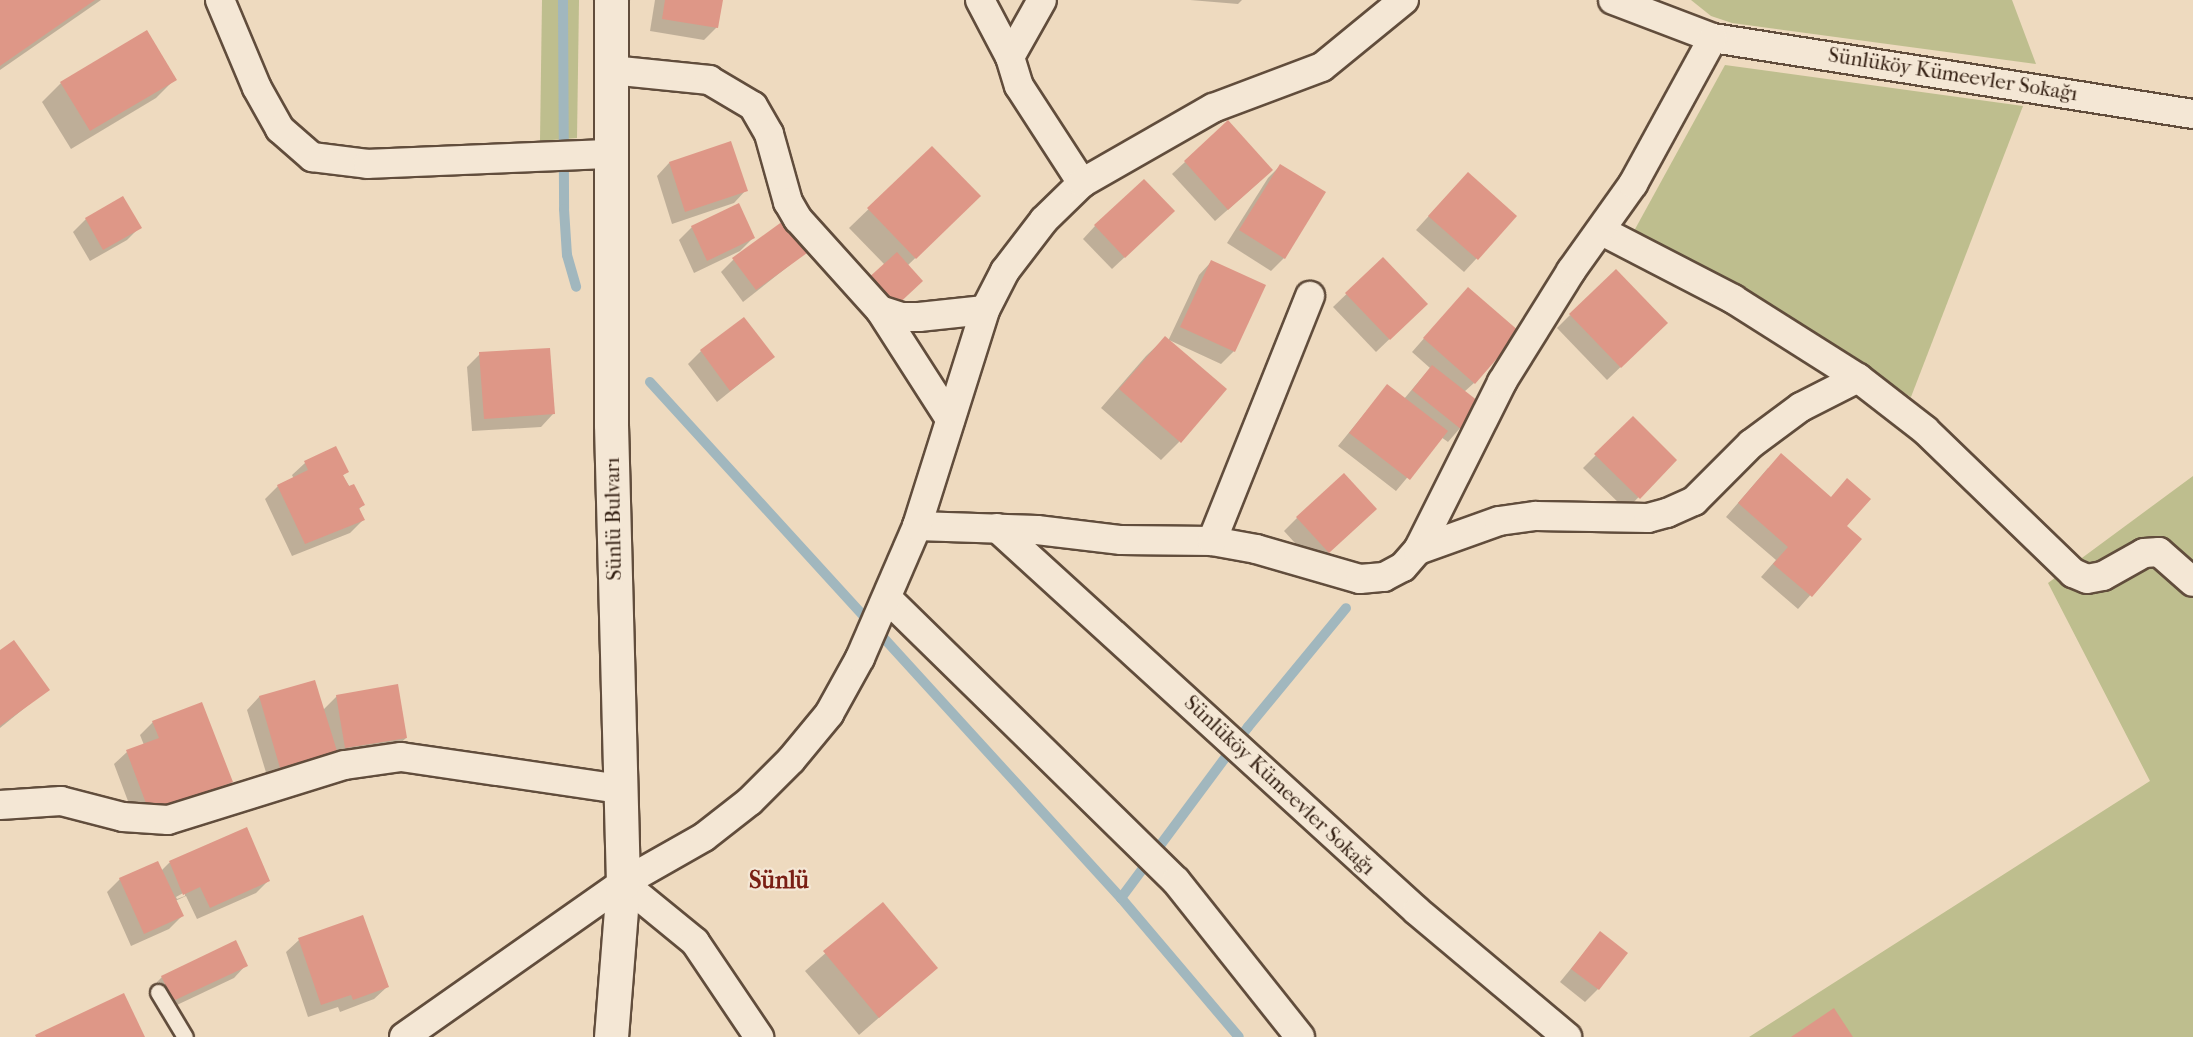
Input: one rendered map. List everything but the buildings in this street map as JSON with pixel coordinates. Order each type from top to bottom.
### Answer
[{"type":"main road","name":"Sünlü Bulvarı","points":[[611,0],[611,424],[623,883],[611,1037]]},
{"type":"street","points":[[220,0],[257,88],[280,129],[312,157],[368,164],[611,154]]},
{"type":"street","points":[[980,0],[1010,57],[1019,86],[1082,183]]},
{"type":"street","points":[[1010,57],[1042,0]]},
{"type":"street","points":[[404,1037],[623,883],[704,837],[750,801],[791,760],[829,714],[887,598],[917,526],[985,310],[1005,271],[1044,220],[1082,183],[1213,108],[1322,67],[1404,0]]},
{"type":"street","name":"Sünlüköy Kümeevler Sokağı","points":[[1613,0],[1713,38],[2193,114]]},
{"type":"street","points":[[917,526],[997,528],[1121,540],[1212,541],[1256,549],[1360,579],[1384,578],[1403,567],[1418,550],[1502,382],[1571,271],[1602,231],[1662,136],[1713,38]]},
{"type":"street","points":[[611,70],[709,80],[753,106],[769,134],[788,202],[798,219],[880,310],[950,419]]},
{"type":"street","points":[[1602,231],[1733,299],[1858,378],[1925,430],[2073,573],[2087,579],[2103,576],[2144,553],[2159,552],[2193,582]]},
{"type":"street","points":[[1212,541],[1310,297]]},
{"type":"street","points":[[880,310],[901,317],[985,310]]},
{"type":"street","points":[[1418,550],[1499,521],[1536,516],[1648,518],[1667,513],[1694,501],[1751,444],[1801,407],[1858,378]]},
{"type":"street","name":"Sünlüköy Kümeevler Sokağı","points":[[997,528],[1417,911],[1567,1037]]},
{"type":"street","points":[[887,598],[1176,880],[1300,1037]]},
{"type":"street","points":[[0,805],[61,801],[123,817],[168,820],[345,765],[401,757],[621,789]]},
{"type":"street","points":[[623,883],[695,942],[759,1037]]},
{"type":"lane","points":[[158,992],[185,1037]]},
{"type":"green space","points":[[542,0],[579,0],[577,138],[540,141]]},
{"type":"green space","points":[[1691,0],[2012,0],[2036,64],[1732,23],[1711,16]]},
{"type":"green space","points":[[1725,65],[2023,106],[1911,397],[1634,231]]},
{"type":"green space","points":[[2193,476],[2193,1037],[1749,1037],[2150,781],[2048,583]]},
{"type":"waterway","points":[[563,0],[564,209],[567,255],[576,287]]},
{"type":"waterway","points":[[650,382],[1121,898],[1239,1037]]},
{"type":"waterway","points":[[1121,898],[1248,727],[1346,608]]},
{"type":"district","name":"Sünlü","points":[[779,881]]}]
